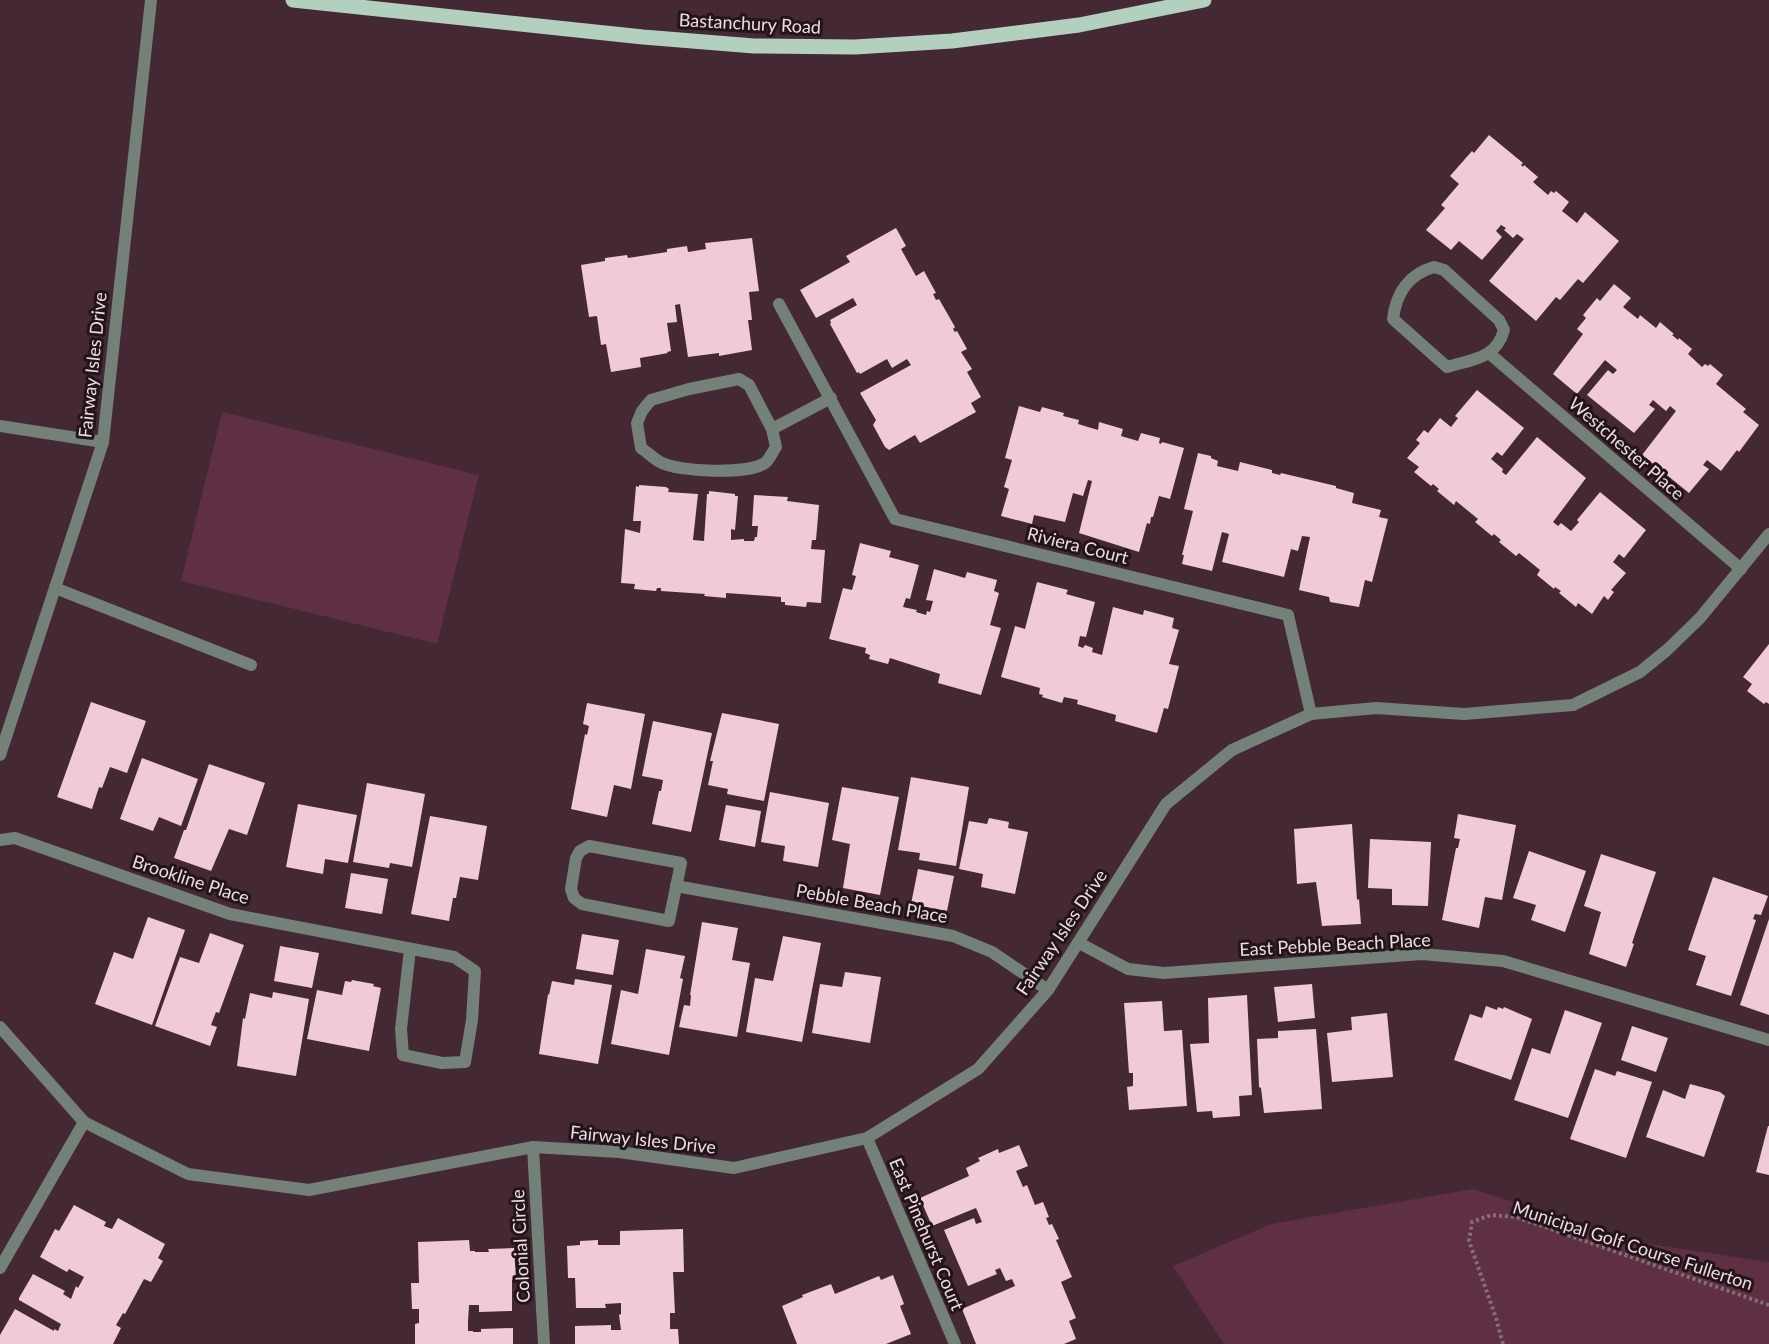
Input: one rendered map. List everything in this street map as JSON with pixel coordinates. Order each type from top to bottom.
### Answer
[{"type":"main road","name":"Bastanchury Road","points":[[293,0],[643,37],[754,46],[855,47],[952,41],[1079,25],[1204,0]]},
{"type":"street","name":"Fairway Isles Drive","points":[[0,755],[103,442],[151,0]]},
{"type":"street","points":[[1434,267],[1444,270],[1499,320],[1504,330],[1501,340],[1490,354],[1447,367],[1393,319],[1395,305],[1409,279],[1421,270],[1434,267]]},
{"type":"street","name":"Riviera Court","points":[[779,304],[895,519],[1287,615],[1311,714]]},
{"type":"street","name":"Westchester Place","points":[[1490,354],[1741,569]]},
{"type":"street","points":[[739,379],[749,385],[772,429],[776,447],[765,463],[720,471],[684,469],[660,463],[641,448],[637,423],[642,411],[651,400],[688,389],[739,379]]},
{"type":"street","points":[[772,429],[831,398]]},
{"type":"street","points":[[0,426],[103,442]]},
{"type":"street","name":"Fairway Isles Drive","points":[[0,1027],[84,1122],[188,1174],[309,1190],[533,1147],[619,1152],[734,1168],[867,1138],[978,1069],[1048,990],[1166,804],[1232,750],[1311,714],[1376,708],[1464,714],[1573,705],[1640,672],[1667,650],[1700,618],[1769,534]]},
{"type":"street","points":[[55,588],[251,665]]},
{"type":"street","name":"Brookline Place","points":[[0,840],[15,838],[230,914],[454,957],[475,971],[472,1020],[465,1062],[442,1063],[403,1055],[401,1029],[410,949]]},
{"type":"street","points":[[589,846],[681,863],[676,886],[669,921],[582,904],[574,898],[571,889],[576,858],[580,851],[589,846]]},
{"type":"street","name":"Pebble Beach Place","points":[[676,886],[953,936],[992,952],[1048,990]]},
{"type":"street","name":"East Pebble Beach Place","points":[[1079,943],[1128,969],[1164,973],[1422,954],[1503,961],[1769,1040]]},
{"type":"street","points":[[0,1268],[84,1122]]},
{"type":"street","name":"East Pinehurst Court","points":[[867,1138],[955,1344]]},
{"type":"street","name":"Colonial Circle","points":[[533,1147],[544,1344]]},
{"type":"path","name":"Municipal Golf Course Fullerton","points":[[1503,1344],[1469,1242],[1472,1222],[1491,1215],[1516,1217],[1769,1305]]},
{"type":"shaded area","points":[[222,412],[479,475],[437,644],[181,581]]},
{"type":"shaded area","points":[[1473,1189],[1643,1243],[1769,1262],[1769,1344],[1224,1344],[1173,1266],[1271,1224]]},
{"type":"building","points":[[1489,135],[1523,163],[1521,165],[1523,167],[1524,165],[1538,177],[1533,182],[1548,195],[1551,191],[1554,193],[1556,191],[1569,202],[1562,211],[1577,223],[1585,212],[1619,241],[1583,283],[1578,279],[1560,300],[1556,297],[1536,321],[1489,281],[1524,239],[1517,234],[1513,238],[1501,225],[1496,231],[1502,237],[1482,260],[1459,241],[1451,250],[1426,230],[1445,208],[1441,205],[1459,184],[1450,176]]},
{"type":"building","points":[[896,228],[906,246],[901,249],[916,276],[924,271],[936,293],[933,294],[936,300],[939,299],[955,327],[953,329],[957,331],[967,349],[961,352],[972,369],[967,372],[981,397],[971,403],[976,412],[920,443],[915,435],[889,450],[873,425],[876,420],[860,393],[911,365],[907,359],[892,368],[887,359],[860,374],[857,373],[830,324],[830,320],[857,305],[853,298],[816,318],[800,290],[850,262],[846,256]]},
{"type":"building","points":[[752,238],[759,291],[749,292],[752,320],[748,320],[752,350],[719,356],[719,353],[688,357],[680,304],[675,305],[677,322],[667,323],[671,351],[640,358],[641,367],[611,372],[606,344],[601,345],[597,316],[589,317],[581,265],[605,261],[605,258],[627,255],[628,258],[667,252],[667,249],[687,246],[688,252],[706,249],[705,243]]},
{"type":"building","points":[[1614,284],[1631,298],[1623,307],[1638,319],[1640,315],[1656,328],[1660,322],[1674,334],[1672,335],[1692,349],[1688,354],[1702,367],[1710,364],[1723,375],[1716,384],[1746,409],[1743,412],[1759,425],[1721,471],[1707,460],[1703,465],[1709,469],[1689,493],[1642,455],[1676,411],[1670,406],[1666,411],[1653,400],[1649,405],[1655,409],[1634,433],[1587,395],[1608,370],[1613,374],[1617,370],[1605,360],[1577,394],[1553,374],[1583,334],[1577,329],[1586,318],[1583,315],[1597,298],[1600,301]]},
{"type":"building","points":[[1477,390],[1524,428],[1502,456],[1497,452],[1491,459],[1503,469],[1502,472],[1506,475],[1537,437],[1586,478],[1553,522],[1558,526],[1561,523],[1571,531],[1600,492],[1646,530],[1624,558],[1619,554],[1613,562],[1626,573],[1611,590],[1614,592],[1608,600],[1604,596],[1592,614],[1578,603],[1576,607],[1559,593],[1561,591],[1555,587],[1554,589],[1537,575],[1540,570],[1519,553],[1516,556],[1499,542],[1501,540],[1494,534],[1492,536],[1475,522],[1478,519],[1456,501],[1454,505],[1437,491],[1439,489],[1433,484],[1431,486],[1414,472],[1419,467],[1407,458],[1420,443],[1416,440],[1424,430],[1428,433],[1440,418],[1451,427],[1458,418],[1455,416]]},
{"type":"building","points":[[1019,406],[1040,412],[1042,407],[1064,413],[1063,416],[1079,420],[1078,424],[1098,430],[1099,422],[1123,429],[1121,436],[1138,441],[1141,433],[1160,438],[1159,443],[1161,444],[1162,442],[1184,448],[1170,499],[1159,496],[1150,524],[1147,523],[1139,552],[1079,533],[1092,481],[1088,480],[1083,496],[1073,493],[1065,522],[1034,515],[1032,524],[1001,516],[1009,489],[1004,487],[1012,460],[1005,458]]},
{"type":"building","points":[[1198,453],[1211,456],[1218,461],[1217,466],[1238,471],[1240,462],[1272,470],[1272,473],[1280,475],[1281,473],[1336,486],[1336,488],[1354,493],[1352,503],[1381,510],[1379,517],[1388,519],[1372,582],[1365,580],[1359,607],[1330,602],[1329,597],[1299,590],[1310,537],[1302,536],[1298,551],[1291,549],[1284,577],[1222,562],[1229,534],[1222,532],[1212,571],[1182,564],[1184,555],[1182,555],[1193,511],[1184,509]]},
{"type":"building","points":[[639,485],[666,487],[669,489],[668,492],[698,494],[693,540],[704,541],[709,491],[738,496],[735,530],[731,529],[731,540],[754,541],[757,537],[758,526],[752,526],[754,495],[788,497],[787,501],[819,505],[816,540],[812,540],[811,549],[825,550],[821,603],[807,602],[806,607],[785,605],[785,602],[781,602],[781,597],[726,593],[726,598],[661,591],[661,588],[657,588],[656,591],[634,589],[635,584],[621,583],[625,529],[640,533],[641,521],[633,521],[636,486],[639,487]]},
{"type":"building","points":[[860,543],[891,551],[889,557],[919,565],[910,599],[906,598],[903,607],[926,615],[927,611],[930,612],[933,601],[926,600],[934,569],[965,578],[967,572],[997,580],[994,591],[999,593],[990,625],[1001,628],[981,695],[938,683],[940,674],[890,658],[888,664],[869,659],[870,655],[865,653],[866,648],[829,639],[843,588],[852,590],[856,576],[852,575]]},
{"type":"building","points":[[1037,582],[1068,590],[1066,594],[1095,602],[1086,637],[1080,636],[1078,646],[1083,648],[1085,645],[1093,648],[1092,652],[1102,655],[1113,607],[1143,615],[1144,610],[1174,618],[1172,628],[1179,630],[1169,664],[1179,666],[1168,709],[1164,708],[1157,733],[1115,721],[1116,715],[1077,704],[1078,700],[1064,697],[1062,703],[1042,697],[1043,695],[1039,694],[1040,688],[1001,677],[1015,626],[1025,629]]},
{"type":"building","points":[[1769,644],[1769,704],[1766,702],[1764,704],[1747,691],[1752,684],[1743,677]]},
{"type":"building","points":[[91,702],[146,721],[127,773],[110,767],[102,788],[99,787],[92,809],[57,797]]},
{"type":"building","points":[[587,703],[645,714],[631,789],[614,785],[607,817],[571,809],[585,734],[587,735],[589,726],[583,724]]},
{"type":"building","points":[[722,713],[779,724],[764,801],[727,794],[728,789],[708,785],[713,761],[710,761]]},
{"type":"building","points":[[653,721],[712,733],[691,832],[652,824],[663,780],[642,776]]},
{"type":"building","points":[[142,758],[198,779],[181,826],[159,817],[153,831],[120,819]]},
{"type":"building","points":[[209,764],[265,783],[247,835],[229,829],[211,871],[174,858]]},
{"type":"building","points":[[911,777],[969,787],[956,866],[919,860],[920,853],[898,850]]},
{"type":"building","points":[[367,783],[425,794],[412,867],[390,863],[389,868],[353,862]]},
{"type":"building","points":[[842,787],[899,797],[880,895],[843,888],[850,844],[832,840]]},
{"type":"building","points":[[770,792],[829,803],[818,867],[783,861],[785,846],[761,842]]},
{"type":"building","points":[[298,804],[357,815],[348,863],[325,859],[323,874],[286,867]]},
{"type":"building","points":[[726,805],[761,811],[755,847],[719,840]]},
{"type":"building","points":[[1458,814],[1516,825],[1502,900],[1485,897],[1479,928],[1442,920],[1456,848],[1458,848],[1460,839],[1454,838]]},
{"type":"building","points":[[430,816],[487,826],[478,880],[460,877],[449,921],[411,914]]},
{"type":"building","points":[[989,818],[1009,822],[1008,828],[1028,832],[1015,894],[981,887],[983,874],[959,869],[969,821],[987,824]]},
{"type":"building","points":[[1352,824],[1357,900],[1359,899],[1361,924],[1322,926],[1316,882],[1297,884],[1294,829]]},
{"type":"building","points":[[1370,839],[1431,842],[1428,906],[1392,905],[1392,889],[1368,888]]},
{"type":"building","points":[[1529,851],[1586,871],[1565,932],[1531,920],[1536,905],[1513,898]]},
{"type":"building","points":[[1601,854],[1656,872],[1626,967],[1589,954],[1601,912],[1584,906]]},
{"type":"building","points":[[918,869],[954,876],[947,911],[911,904]]},
{"type":"building","points":[[351,873],[388,879],[382,914],[345,908]]},
{"type":"building","points":[[1713,877],[1768,896],[1761,915],[1755,914],[1753,919],[1756,920],[1731,996],[1696,985],[1706,956],[1688,950]]},
{"type":"building","points":[[148,917],[185,930],[152,1025],[95,1004],[114,952],[133,959]]},
{"type":"building","points":[[1769,919],[1769,1015],[1740,1005]]},
{"type":"building","points":[[702,922],[738,928],[732,960],[750,963],[737,1037],[679,1027],[684,1005],[690,1006]]},
{"type":"building","points":[[210,933],[244,945],[219,1013],[216,1012],[211,1025],[217,1027],[210,1046],[155,1026],[180,957],[199,963]]},
{"type":"building","points":[[582,934],[619,940],[613,975],[576,969]]},
{"type":"building","points":[[783,936],[821,943],[802,1042],[746,1032],[755,978],[773,981]]},
{"type":"building","points":[[280,946],[319,953],[312,988],[274,981]]},
{"type":"building","points":[[646,949],[685,956],[669,1055],[611,1044],[621,990],[638,994]]},
{"type":"building","points":[[845,972],[881,977],[870,1043],[812,1033],[820,984],[842,987]]},
{"type":"building","points":[[575,979],[612,985],[598,1064],[539,1054],[552,981],[574,985]]},
{"type":"building","points":[[352,980],[374,984],[373,986],[381,988],[369,1051],[307,1039],[317,990],[342,995],[345,981],[351,982]]},
{"type":"building","points":[[1312,984],[1315,1018],[1278,1022],[1274,987]]},
{"type":"building","points":[[273,992],[309,999],[296,1076],[237,1066],[243,1018],[245,1019],[250,993],[272,998]]},
{"type":"building","points":[[1247,995],[1252,1095],[1239,1096],[1240,1116],[1213,1118],[1212,1111],[1197,1112],[1190,1044],[1209,1043],[1208,998]]},
{"type":"building","points":[[1162,1001],[1164,1031],[1182,1030],[1187,1106],[1129,1110],[1127,1087],[1133,1086],[1133,1073],[1129,1073],[1124,1003]]},
{"type":"building","points":[[1486,1006],[1497,1010],[1498,1007],[1503,1009],[1504,1007],[1532,1019],[1511,1080],[1454,1060],[1470,1014],[1482,1018]]},
{"type":"building","points":[[1565,1010],[1602,1023],[1568,1118],[1514,1100],[1532,1048],[1550,1054]]},
{"type":"building","points":[[1387,1013],[1393,1077],[1332,1082],[1327,1033],[1352,1030],[1351,1017]]},
{"type":"building","points":[[1632,1026],[1668,1038],[1656,1072],[1621,1060]]},
{"type":"building","points":[[1316,1029],[1322,1109],[1264,1113],[1259,1087],[1257,1039],[1278,1038],[1278,1031]]},
{"type":"building","points":[[1595,1069],[1615,1076],[1617,1071],[1652,1082],[1626,1158],[1570,1139]]},
{"type":"building","points":[[1690,1084],[1720,1092],[1725,1096],[1704,1157],[1646,1137],[1663,1090],[1685,1099]]},
{"type":"building","points":[[1769,1126],[1769,1175],[1756,1172]]},
{"type":"building","points":[[1019,1145],[1028,1166],[1016,1171],[1023,1187],[1027,1185],[1035,1205],[1043,1202],[1049,1217],[1046,1218],[1049,1225],[1052,1224],[1059,1239],[1056,1240],[1072,1277],[1061,1282],[1076,1318],[1069,1321],[1076,1339],[1064,1344],[976,1344],[962,1309],[1015,1286],[1012,1279],[1006,1281],[1000,1268],[995,1270],[997,1274],[968,1286],[944,1230],[974,1218],[976,1224],[982,1222],[976,1208],[932,1226],[920,1198],[969,1176],[966,1168],[980,1161],[978,1158],[998,1149],[999,1153]]},
{"type":"building","points":[[74,1205],[106,1222],[104,1226],[112,1229],[118,1218],[165,1244],[158,1258],[163,1261],[151,1282],[144,1279],[125,1314],[123,1313],[116,1325],[121,1328],[113,1344],[0,1344],[0,1335],[15,1309],[54,1331],[54,1329],[58,1331],[61,1324],[19,1298],[33,1274],[65,1291],[63,1294],[71,1299],[76,1286],[78,1288],[84,1277],[69,1269],[67,1272],[40,1257],[55,1229],[59,1231]]},
{"type":"building","points":[[683,1229],[684,1272],[673,1272],[675,1313],[670,1313],[670,1329],[678,1329],[679,1344],[575,1344],[575,1326],[611,1325],[611,1330],[621,1330],[619,1315],[621,1314],[621,1303],[605,1304],[606,1308],[576,1308],[575,1278],[568,1278],[567,1246],[580,1245],[580,1241],[598,1240],[598,1245],[620,1245],[620,1231]]},
{"type":"building","points":[[469,1240],[470,1251],[475,1252],[514,1248],[516,1279],[512,1280],[512,1311],[479,1312],[479,1305],[469,1305],[468,1322],[468,1331],[473,1332],[481,1332],[481,1329],[513,1328],[513,1344],[415,1344],[415,1324],[419,1323],[419,1309],[412,1309],[411,1283],[419,1283],[418,1242]]},
{"type":"building","points":[[893,1275],[904,1304],[900,1306],[911,1334],[886,1344],[797,1344],[782,1306],[803,1297],[802,1295],[831,1284],[835,1294],[879,1276],[881,1280]]}]
